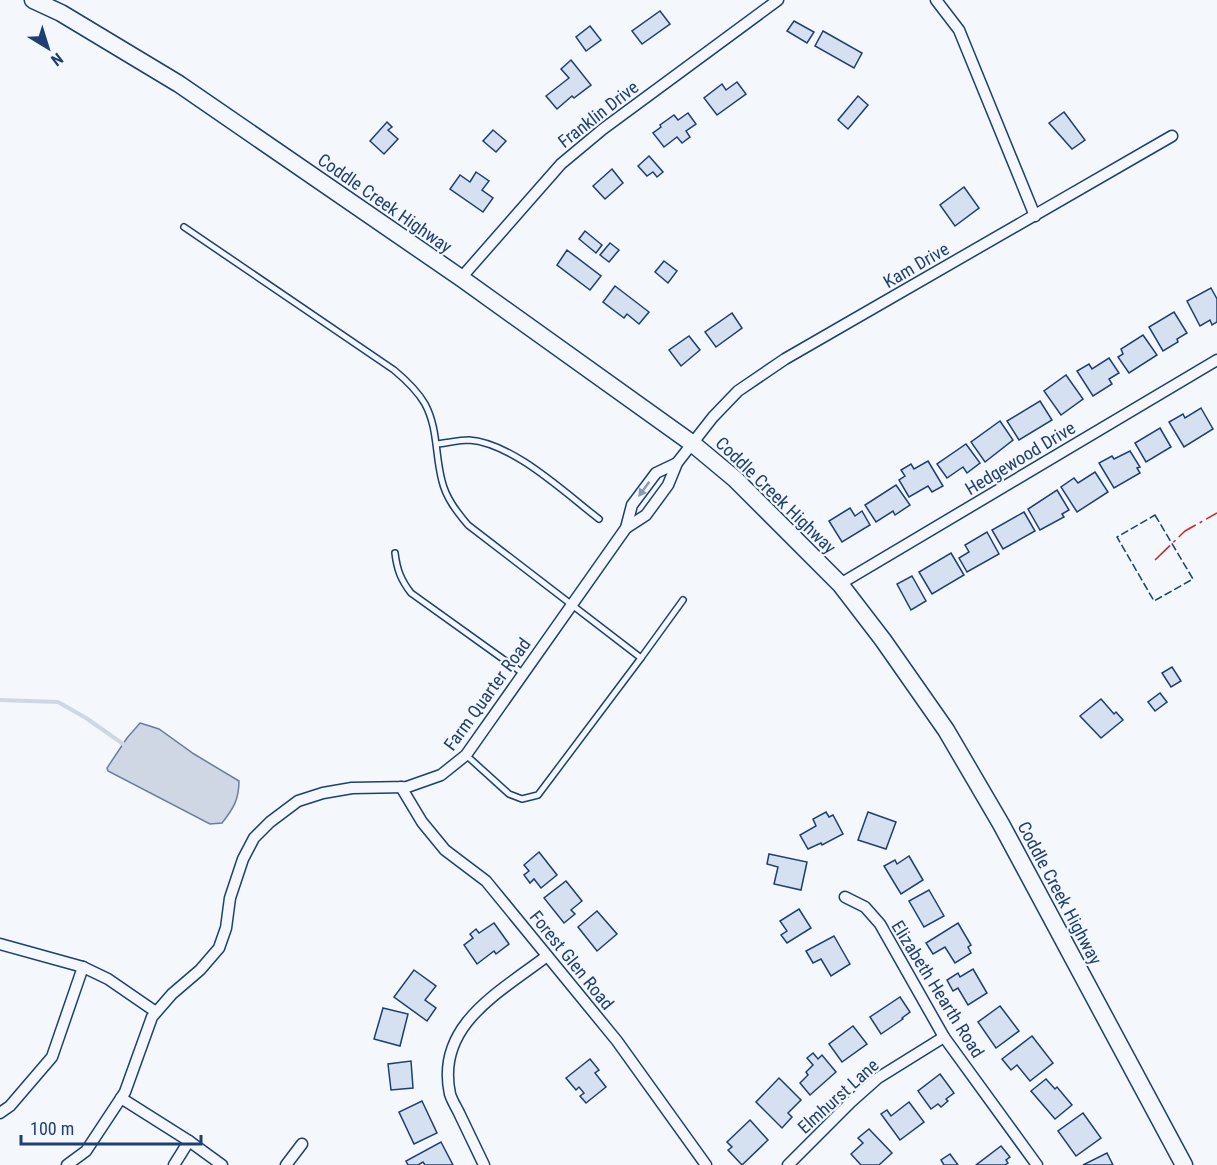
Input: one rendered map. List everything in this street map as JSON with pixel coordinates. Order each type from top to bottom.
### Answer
[{"type":"main road","name":"Coddle Creek Highway","points":[[33,0],[61,13],[179,84],[461,278],[693,444],[735,479],[840,584],[883,640],[946,730],[1001,824],[1184,1165]]},
{"type":"street","name":"Franklin Drive","points":[[461,278],[561,164],[603,129],[778,0]]},
{"type":"street","points":[[936,0],[958,30],[1035,216]]},
{"type":"street","name":"Kam Drive","points":[[693,444],[713,417],[738,391],[785,359],[1172,136]]},
{"type":"street","name":"Hedgewood Drive","points":[[840,584],[1217,360]]},
{"type":"street","name":"Farm Quarter Road","points":[[626,528],[646,515],[668,485],[677,463],[693,444]]},
{"type":"street","name":"Farm Quarter Road","points":[[68,1165],[86,1151],[121,1098],[152,1017],[219,948],[226,928],[230,898],[243,859],[254,838],[270,822],[298,801],[323,793],[352,788],[401,787],[441,775],[466,755],[626,528],[633,505],[656,473],[677,463]]},
{"type":"street","name":"Forest Glen Road","points":[[401,787],[422,822],[445,850],[486,881],[617,1041],[705,1165]]},
{"type":"street","name":"Elizabeth Hearth Road","points":[[845,897],[865,907],[880,924],[944,1037],[1037,1165]]},
{"type":"street","points":[[0,945],[83,967],[108,979],[156,1012]]},
{"type":"street","points":[[484,1165],[451,1095],[448,1076],[450,1051],[460,1029],[476,1011],[547,956]]},
{"type":"street","points":[[0,1113],[10,1106],[52,1057],[83,967]]},
{"type":"street","name":"Elmhurst Lane","points":[[788,1165],[878,1078],[944,1037]]},
{"type":"street","points":[[121,1098],[222,1165]]},
{"type":"street","points":[[174,1165],[189,1141]]},
{"type":"street","points":[[286,1165],[302,1144]]},
{"type":"lane","points":[[184,227],[393,370],[413,387],[426,405],[435,432],[442,482],[461,518],[641,658]]},
{"type":"lane","points":[[437,444],[468,440],[499,447],[516,456],[599,519]]},
{"type":"lane","points":[[394,553],[401,580],[411,592],[524,674]]},
{"type":"lane","points":[[466,755],[509,794],[522,799],[538,795],[683,600]]},
{"type":"shaded area","points":[[140,723],[159,729],[194,754],[239,781],[235,804],[222,823],[210,824],[108,771],[107,768],[127,738]]},
{"type":"building","points":[[660,11],[670,24],[642,44],[632,31]]},
{"type":"building","points":[[794,21],[814,32],[807,43],[787,31]]},
{"type":"building","points":[[590,26],[601,40],[586,51],[576,37]]},
{"type":"building","points":[[823,31],[862,53],[854,68],[815,46]]},
{"type":"building","points":[[571,60],[591,85],[574,98],[572,96],[557,109],[546,96],[569,78],[561,69]]},
{"type":"building","points":[[737,82],[746,94],[717,115],[704,98],[722,84],[726,90]]},
{"type":"building","points":[[858,96],[868,105],[848,129],[838,120]]},
{"type":"building","points":[[1064,112],[1085,140],[1072,149],[1049,123]]},
{"type":"building","points":[[688,113],[696,124],[686,131],[690,137],[682,143],[677,137],[664,147],[653,133],[674,115],[678,120]]},
{"type":"building","points":[[387,122],[392,127],[388,130],[398,139],[384,154],[370,141]]},
{"type":"building","points":[[493,130],[506,141],[496,152],[483,141]]},
{"type":"building","points":[[649,156],[663,172],[657,177],[653,172],[647,176],[638,166]]},
{"type":"building","points":[[612,169],[623,183],[605,199],[593,186]]},
{"type":"building","points":[[476,172],[489,181],[482,190],[493,198],[483,212],[450,189],[460,175],[470,182]]},
{"type":"building","points":[[964,187],[979,208],[955,226],[940,205]]},
{"type":"building","points":[[585,231],[602,245],[596,253],[579,239]]},
{"type":"building","points":[[610,243],[619,250],[609,262],[600,255]]},
{"type":"building","points":[[567,250],[601,276],[590,290],[557,265]]},
{"type":"building","points":[[664,261],[677,271],[668,283],[655,272]]},
{"type":"building","points":[[615,286],[649,312],[639,324],[627,314],[624,318],[603,302]]},
{"type":"building","points":[[1211,288],[1217,299],[1217,322],[1212,325],[1210,320],[1200,326],[1187,301]]},
{"type":"building","points":[[1174,312],[1187,333],[1163,351],[1149,327]]},
{"type":"building","points":[[732,313],[742,328],[716,347],[705,332]]},
{"type":"building","points":[[1143,335],[1157,355],[1129,373],[1118,357],[1123,354],[1121,349]]},
{"type":"building","points":[[689,336],[700,350],[681,366],[669,350]]},
{"type":"building","points":[[1109,358],[1119,373],[1109,379],[1112,384],[1093,396],[1077,371],[1089,364],[1092,369]]},
{"type":"building","points":[[1066,375],[1083,399],[1061,415],[1044,391]]},
{"type":"building","points":[[1040,401],[1052,420],[1019,440],[1007,421]]},
{"type":"building","points":[[1201,408],[1213,429],[1184,447],[1169,422],[1183,414],[1185,418]]},
{"type":"building","points":[[1000,421],[1013,440],[985,462],[971,442]]},
{"type":"building","points":[[1160,428],[1171,447],[1146,462],[1135,443]]},
{"type":"building","points":[[966,444],[980,463],[967,473],[963,467],[947,478],[937,464]]},
{"type":"building","points":[[1130,451],[1140,467],[1137,468],[1140,473],[1114,488],[1099,463],[1112,456],[1114,459]]},
{"type":"building","points":[[928,461],[943,486],[932,492],[928,486],[909,497],[899,480],[905,476],[901,470],[911,464],[914,469]]},
{"type":"building","points":[[1095,472],[1108,492],[1077,512],[1061,487],[1074,478],[1078,483]]},
{"type":"building","points":[[896,485],[910,505],[895,515],[893,511],[876,522],[865,505]]},
{"type":"building","points":[[1057,490],[1069,510],[1062,514],[1064,517],[1040,530],[1028,509]]},
{"type":"building","points":[[850,508],[855,516],[862,511],[870,525],[842,542],[829,521]]},
{"type":"building","points":[[1024,512],[1035,531],[1003,549],[992,530]]},
{"type":"building","points":[[987,532],[999,554],[967,572],[959,558],[969,552],[965,545]]},
{"type":"building","points":[[951,553],[964,575],[932,594],[919,572]]},
{"type":"building","points":[[912,576],[926,601],[911,610],[897,584]]},
{"type":"building","points":[[1172,667],[1181,681],[1171,687],[1162,673]]},
{"type":"building","points":[[1160,693],[1167,702],[1155,711],[1148,702]]},
{"type":"building","points":[[1101,699],[1114,714],[1116,712],[1123,720],[1101,738],[1080,716]]},
{"type":"building","points":[[826,812],[829,817],[833,815],[843,834],[822,845],[821,843],[808,849],[800,835],[816,826],[813,819]]},
{"type":"building","points":[[868,812],[896,822],[886,849],[858,840]]},
{"type":"building","points":[[539,852],[557,875],[541,888],[534,879],[530,883],[524,875],[529,871],[524,865]]},
{"type":"building","points":[[769,854],[807,862],[801,890],[774,884],[778,867],[767,864]]},
{"type":"building","points":[[909,856],[923,880],[901,894],[884,866],[895,860],[897,864]]},
{"type":"building","points":[[566,881],[582,901],[571,910],[575,914],[564,923],[544,898]]},
{"type":"building","points":[[929,890],[944,916],[924,927],[909,901]]},
{"type":"building","points":[[799,909],[811,928],[787,943],[781,935],[787,931],[780,921]]},
{"type":"building","points":[[597,911],[617,934],[597,951],[578,927]]},
{"type":"building","points":[[494,923],[509,944],[496,954],[494,951],[477,964],[464,945],[473,938],[470,934],[476,929],[479,933]]},
{"type":"building","points":[[958,923],[971,945],[968,947],[971,953],[955,963],[945,947],[933,954],[926,943]]},
{"type":"building","points":[[834,936],[850,964],[831,976],[821,959],[813,963],[806,951]]},
{"type":"building","points":[[973,969],[987,993],[968,1005],[958,988],[953,991],[947,980],[958,973],[960,977]]},
{"type":"building","points":[[414,970],[436,986],[425,1000],[436,1008],[427,1021],[394,997]]},
{"type":"building","points":[[900,997],[910,1012],[881,1034],[870,1017]]},
{"type":"building","points":[[1000,1006],[1019,1031],[996,1048],[978,1022]]},
{"type":"building","points":[[383,1008],[408,1014],[400,1046],[374,1039]]},
{"type":"building","points":[[853,1026],[867,1044],[842,1062],[829,1044]]},
{"type":"building","points":[[1032,1036],[1053,1063],[1030,1081],[1017,1065],[1011,1070],[1002,1059]]},
{"type":"building","points":[[813,1053],[818,1059],[822,1055],[836,1072],[810,1095],[800,1083],[808,1075],[806,1072],[813,1065],[807,1058]]},
{"type":"building","points":[[590,1059],[599,1070],[595,1073],[606,1087],[586,1103],[580,1096],[584,1093],[579,1087],[576,1090],[566,1078]]},
{"type":"building","points":[[411,1061],[413,1088],[391,1090],[388,1064]]},
{"type":"building","points":[[940,1074],[954,1093],[941,1107],[938,1104],[931,1109],[918,1091]]},
{"type":"building","points":[[779,1078],[801,1100],[788,1113],[792,1117],[782,1128],[756,1102]]},
{"type":"building","points":[[1046,1079],[1055,1089],[1057,1087],[1072,1105],[1055,1119],[1031,1091]]},
{"type":"building","points":[[422,1101],[437,1133],[414,1144],[399,1112]]},
{"type":"building","points":[[909,1102],[924,1122],[900,1140],[881,1114],[887,1110],[891,1116]]},
{"type":"building","points":[[1083,1113],[1101,1138],[1076,1156],[1058,1131]]},
{"type":"building","points":[[750,1120],[768,1140],[742,1165],[728,1150],[732,1147],[727,1142]]},
{"type":"building","points":[[869,1129],[892,1153],[879,1165],[861,1165],[851,1154],[863,1143],[858,1138]]},
{"type":"building","points":[[441,1142],[453,1165],[425,1165],[423,1162],[418,1165],[408,1165],[406,1161]]},
{"type":"building","points":[[1001,1146],[1010,1157],[1006,1160],[1008,1163],[1005,1165],[976,1165]]},
{"type":"building","points":[[1107,1153],[1113,1165],[1083,1165]]},
{"type":"building","points":[[950,1154],[958,1165],[944,1165],[941,1160]]},
{"type":"waterway","points":[[0,700],[58,702],[126,746]]},
{"type":"fence","points":[[1155,515],[1193,579],[1154,601],[1117,537],[1155,515]]},
{"type":"power","points":[[1155,560],[1185,531],[1217,513]]}]
